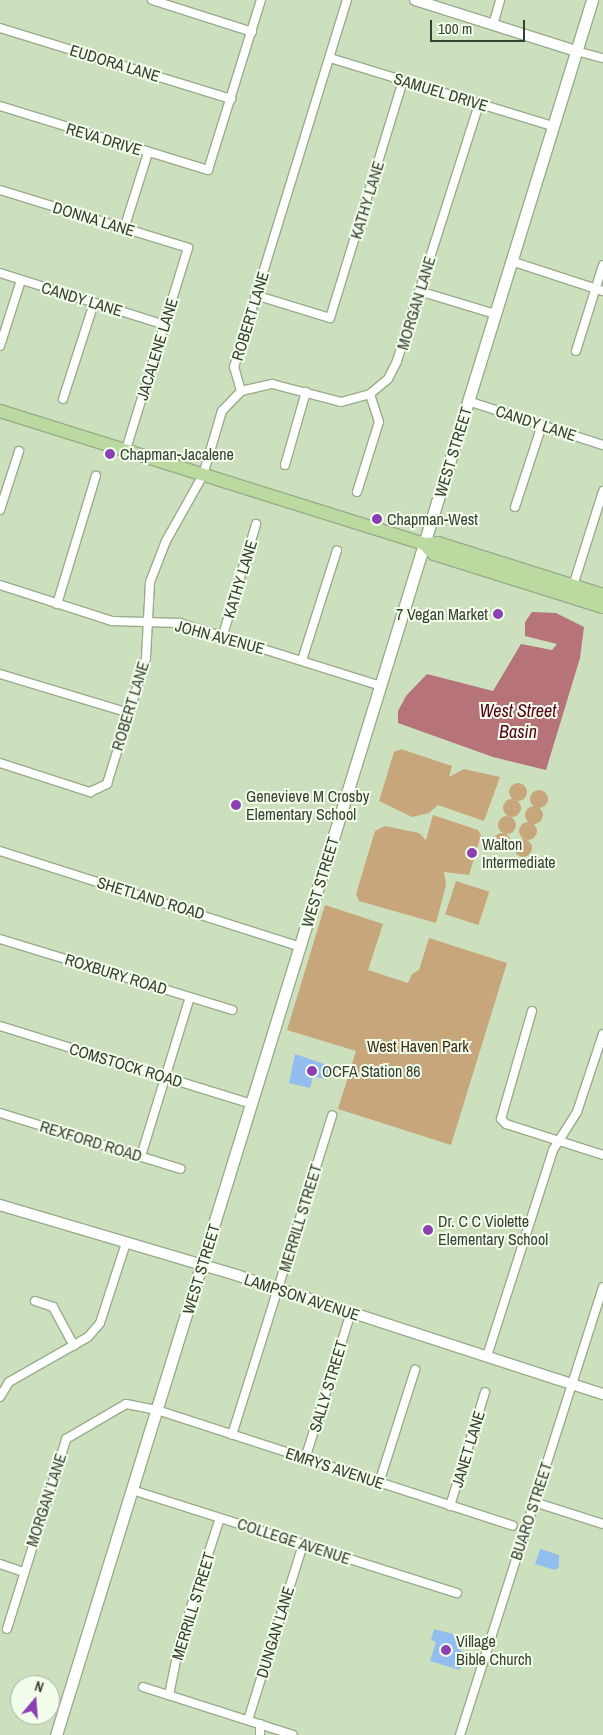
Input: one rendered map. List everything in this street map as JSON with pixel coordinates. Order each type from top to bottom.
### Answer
[{"type":"main road","name":"WEST STREET","points":[[56,1735],[203,1265],[592,0]]},
{"type":"main road","points":[[0,411],[424,544],[434,554],[571,591],[603,595]]},
{"type":"main road","points":[[571,591],[603,607]]},
{"type":"street","points":[[152,0],[252,32]]},
{"type":"street","points":[[230,99],[261,0]]},
{"type":"street","name":"ROBERT LANE","points":[[0,763],[90,792],[100,790],[107,784],[146,658],[150,582],[166,541],[203,475],[222,411],[242,390],[234,367],[347,0]]},
{"type":"street","points":[[415,0],[603,58]]},
{"type":"street","points":[[493,24],[500,0]]},
{"type":"street","name":"EUDORA LANE","points":[[0,28],[230,99]]},
{"type":"street","name":"SAMUEL DRIVE","points":[[330,58],[553,126]]},
{"type":"street","name":"KATHY LANE","points":[[256,295],[330,318],[403,81]]},
{"type":"street","name":"REVA DRIVE","points":[[0,106],[208,170],[230,99]]},
{"type":"street","name":"MORGAN LANE","points":[[370,394],[393,371],[478,104]]},
{"type":"street","points":[[124,229],[148,153]]},
{"type":"street","name":"DONNA LANE","points":[[0,190],[188,248]]},
{"type":"street","name":"JACALENE LANE","points":[[126,450],[188,248]]},
{"type":"street","points":[[511,261],[599,289]]},
{"type":"street","points":[[576,351],[599,289],[603,265]]},
{"type":"street","name":"CANDY LANE","points":[[0,274],[165,325]]},
{"type":"street","points":[[0,346],[21,280]]},
{"type":"street","points":[[419,290],[495,314]]},
{"type":"street","points":[[63,399],[94,303]]},
{"type":"street","points":[[242,390],[272,384],[341,402],[370,394],[378,422],[357,492]]},
{"type":"street","points":[[285,465],[306,392]]},
{"type":"street","name":"CANDY LANE","points":[[468,401],[603,445]]},
{"type":"street","points":[[515,507],[542,425]]},
{"type":"street","points":[[0,510],[19,451]]},
{"type":"street","points":[[57,604],[96,476]]},
{"type":"street","points":[[571,591],[603,491]]},
{"type":"street","name":"KATHY LANE","points":[[223,635],[256,524]]},
{"type":"street","points":[[302,660],[336,550]]},
{"type":"street","name":"JOHN AVENUE","points":[[0,585],[112,621],[180,623],[381,686]]},
{"type":"street","points":[[0,674],[129,713]]},
{"type":"street","name":"SHETLAND ROAD","points":[[0,851],[300,947]]},
{"type":"street","name":"ROXBURY ROAD","points":[[0,939],[232,1010]]},
{"type":"street","points":[[141,1156],[190,998]]},
{"type":"street","points":[[532,1012],[501,1119],[558,1141],[603,1155]]},
{"type":"street","name":"COMSTOCK ROAD","points":[[0,1026],[252,1104]]},
{"type":"street","points":[[487,1356],[558,1141],[577,1112],[603,1034]]},
{"type":"street","name":"REXFORD ROAD","points":[[0,1112],[181,1169]]},
{"type":"street","name":"MERRILL STREET","points":[[232,1435],[332,1115]]},
{"type":"street","name":"LAMPSON AVENUE","points":[[0,1205],[203,1265],[603,1394]]},
{"type":"street","points":[[0,1397],[9,1382],[74,1346],[100,1323],[126,1243]]},
{"type":"street","name":"BUARO STREET","points":[[460,1735],[572,1384],[600,1308],[603,1288]]},
{"type":"street","points":[[35,1301],[53,1307],[74,1346]]},
{"type":"street","name":"SALLY STREET","points":[[306,1459],[351,1312]]},
{"type":"street","points":[[379,1483],[415,1370]]},
{"type":"street","name":"JANET LANE","points":[[450,1506],[485,1392]]},
{"type":"street","name":"MORGAN LANE","points":[[7,1629],[23,1572],[66,1439],[126,1404],[157,1410]]},
{"type":"street","name":"EMRYS AVENUE","points":[[157,1410],[513,1526]]},
{"type":"street","name":"COLLEGE AVENUE","points":[[132,1490],[457,1593]]},
{"type":"street","points":[[534,1502],[603,1524]]},
{"type":"street","name":"MERRILL STREET","points":[[169,1695],[180,1641],[220,1518]]},
{"type":"street","name":"DUNGAN LANE","points":[[248,1720],[303,1544]]},
{"type":"street","points":[[0,1564],[23,1572]]},
{"type":"street","points":[[143,1687],[293,1735]]},
{"type":"street","points":[[260,1724],[260,1735]]},
{"type":"green space","points":[[401,749],[452,766],[449,777],[464,769],[500,777],[484,821],[438,805],[429,813],[412,817],[379,801],[394,752]]},
{"type":"green space","points":[[514,783],[522,783],[527,788],[525,799],[514,801],[509,796],[509,788]]},
{"type":"green space","points":[[535,790],[543,790],[548,795],[546,806],[535,808],[530,803],[530,795]]},
{"type":"green space","points":[[508,799],[516,799],[521,804],[519,815],[508,817],[503,812],[503,804]]},
{"type":"green space","points":[[530,806],[538,806],[543,811],[541,822],[530,824],[525,819],[525,811]]},
{"type":"green space","points":[[433,815],[478,830],[481,835],[469,875],[444,872],[446,885],[436,923],[359,901],[356,894],[375,831],[385,826],[419,833],[426,840]]},
{"type":"green space","points":[[503,816],[511,816],[516,821],[514,832],[503,834],[498,829],[498,821]]},
{"type":"green space","points":[[524,822],[532,822],[537,827],[535,838],[524,840],[519,835],[519,827]]},
{"type":"green space","points":[[498,833],[506,833],[511,838],[509,849],[498,851],[493,846],[493,838]]},
{"type":"green space","points":[[519,839],[527,839],[532,844],[530,855],[519,857],[514,852],[514,844]]},
{"type":"green space","points":[[456,881],[489,892],[478,925],[445,914]]},
{"type":"green space","name":"West Haven Park","points":[[325,905],[383,924],[368,970],[408,983],[412,974],[419,970],[429,938],[507,963],[451,1145],[338,1109],[356,1051],[287,1030]]},
{"type":"water","name":"West Street Basin","points":[[532,612],[556,613],[584,627],[580,658],[546,770],[493,757],[398,723],[398,711],[406,696],[427,674],[493,691],[521,644],[552,650],[557,644],[525,636],[525,622]]},
{"type":"building","name":"OCFA Station 86","points":[[295,1054],[333,1067],[330,1079],[313,1077],[310,1088],[289,1083]]},
{"type":"building","points":[[540,1549],[559,1555],[559,1567],[555,1570],[535,1564]]},
{"type":"building","name":"Village Bible Church","points":[[434,1629],[460,1636],[457,1647],[465,1654],[460,1670],[430,1661],[436,1642],[431,1640]]},
{"type":"place","name":"Chapman-Jacalene","points":[[110,454]]},
{"type":"place","name":"Chapman-West","points":[[377,519]]},
{"type":"place","name":"7 Vegan Market","points":[[498,614]]},
{"type":"place","name":"Genevieve M Crosby Elementary School","points":[[236,805]]},
{"type":"place","name":"Walton Intermediate","points":[[472,853]]},
{"type":"place","name":"OCFA Station 86","points":[[312,1071]]},
{"type":"place","name":"Dr. C C Violette Elementary School","points":[[428,1230]]},
{"type":"place","name":"Village Bible Church","points":[[446,1650]]}]
